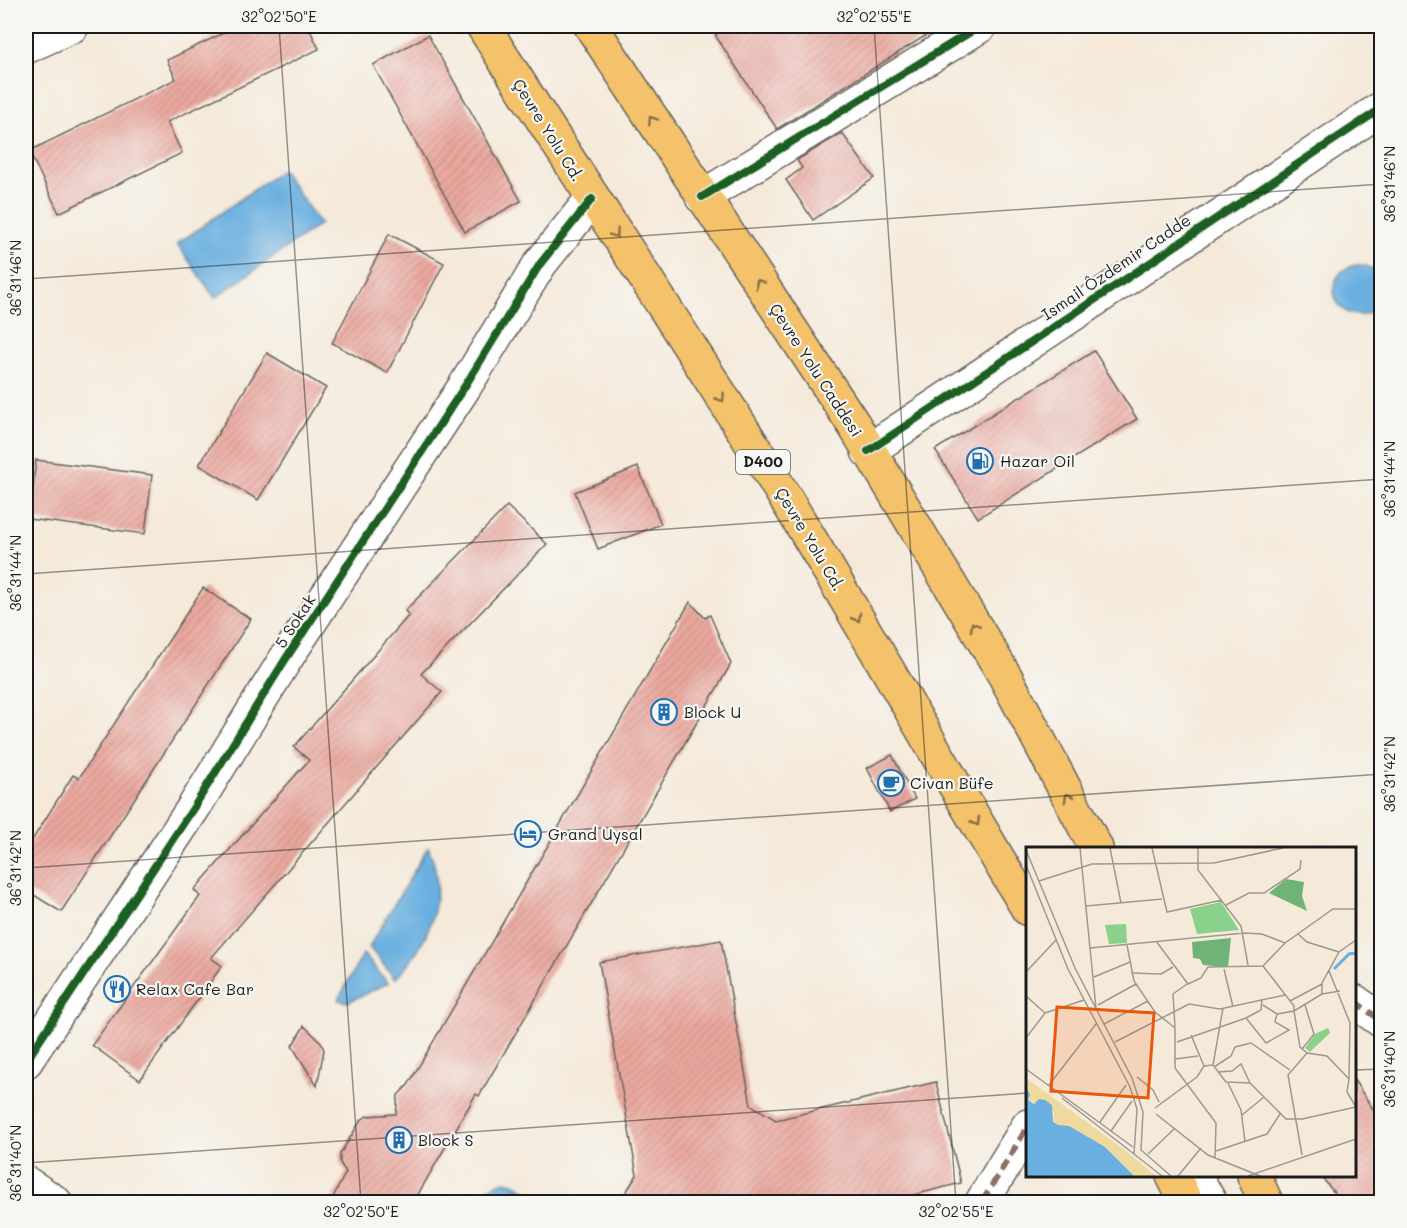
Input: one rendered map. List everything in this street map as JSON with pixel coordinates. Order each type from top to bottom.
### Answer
[{"type":"highway","name":"Çevre Yolu Cd.","points":[[483,26],[819,553],[1026,906]]},
{"type":"highway","name":"Çevre Yolu Caddesi","points":[[591,26],[854,425],[1005,676],[1095,847]]},
{"type":"highway","points":[[1173,1177],[1185,1203]]},
{"type":"highway","points":[[1254,1177],[1266,1203]]},
{"type":"street","points":[[26,47],[72,26]]},
{"type":"street","points":[[702,197],[980,26]]},
{"type":"street","name":"Ismail Ôzdemir Cadde","points":[[868,451],[1382,108]]},
{"type":"street","name":"5 Sokak","points":[[26,1061],[194,807],[285,660],[465,386],[540,264],[592,199]]},
{"type":"street","points":[[1356,1002],[1382,1020]]},
{"type":"street","points":[[982,1203],[1026,1129]]},
{"type":"street","points":[[1196,1177],[1210,1203]]},
{"type":"street","points":[[26,1184],[55,1203]]},
{"type":"water","points":[[282,170],[320,224],[215,298],[177,244]]},
{"type":"water","points":[[1354,265],[1364,265],[1377,272],[1384,285],[1384,295],[1377,308],[1364,315],[1354,315],[1345,311],[1338,304],[1334,295],[1334,285],[1338,276],[1345,269]]},
{"type":"water","points":[[428,847],[434,864],[436,882],[436,900],[432,918],[417,951],[395,979],[369,947]]},
{"type":"water","points":[[363,954],[388,983],[348,1002],[338,1000]]},
{"type":"water","points":[[504,1181],[523,1188],[536,1202],[474,1202],[484,1190]]},
{"type":"building","points":[[238,26],[308,26],[319,49],[167,122],[182,153],[59,213],[29,151],[176,79],[167,60]]},
{"type":"building","points":[[731,26],[941,26],[777,129],[715,35]]},
{"type":"building","points":[[428,35],[521,201],[465,232],[373,65]]},
{"type":"building","points":[[842,133],[874,178],[813,220],[786,180],[802,168],[797,160]]},
{"type":"building","points":[[389,234],[444,263],[387,373],[332,343]]},
{"type":"building","points":[[1094,351],[1137,419],[978,518],[935,450]]},
{"type":"building","points":[[267,353],[326,388],[258,500],[199,465]]},
{"type":"building","points":[[36,460],[152,475],[145,534],[29,519]]},
{"type":"building","points":[[638,467],[661,524],[598,549],[575,492]]},
{"type":"building","points":[[507,506],[547,544],[421,674],[442,692],[211,958],[222,966],[140,1080],[92,1045],[200,896],[194,890],[309,760],[294,747],[409,615],[405,611]]},
{"type":"building","points":[[203,588],[251,619],[61,912],[26,890],[26,850],[73,775],[79,778]]},
{"type":"building","points":[[690,602],[705,618],[710,615],[731,664],[479,1096],[476,1094],[413,1203],[330,1203],[346,1172],[340,1163],[340,1154],[361,1120],[367,1116],[396,1114],[398,1095],[408,1085]]},
{"type":"building","name":"Civan Büfe","points":[[892,755],[915,799],[890,812],[867,768]]},
{"type":"building","points":[[721,940],[751,1105],[776,1120],[936,1082],[961,1183],[882,1203],[619,1203],[637,1175],[599,962]]},
{"type":"building","points":[[304,1026],[321,1042],[324,1050],[317,1086],[292,1046]]},
{"type":"building","points":[[1356,1083],[1382,1123],[1382,1203],[1342,1203],[1322,1177],[1356,1177]]},
{"type":"marked path","points":[[1356,1002],[1382,1021]]},
{"type":"marked path","points":[[982,1202],[1026,1129]]},
{"type":"cycle path","points":[[702,197],[980,26]]},
{"type":"cycle path","points":[[868,451],[1382,108]]},
{"type":"cycle path","points":[[26,1061],[194,807],[285,660],[465,386],[540,264],[592,199]]},
{"type":"place","name":"Hazar Oil","points":[[980,461]]},
{"type":"place","name":"Block U","points":[[664,712]]},
{"type":"place","name":"Civan Büfe","points":[[891,783]]},
{"type":"place","name":"Grand Uysal","points":[[528,834]]},
{"type":"place","name":"Relax Cafe Bar","points":[[117,989]]},
{"type":"place","name":"Block S","points":[[399,1140]]}]
